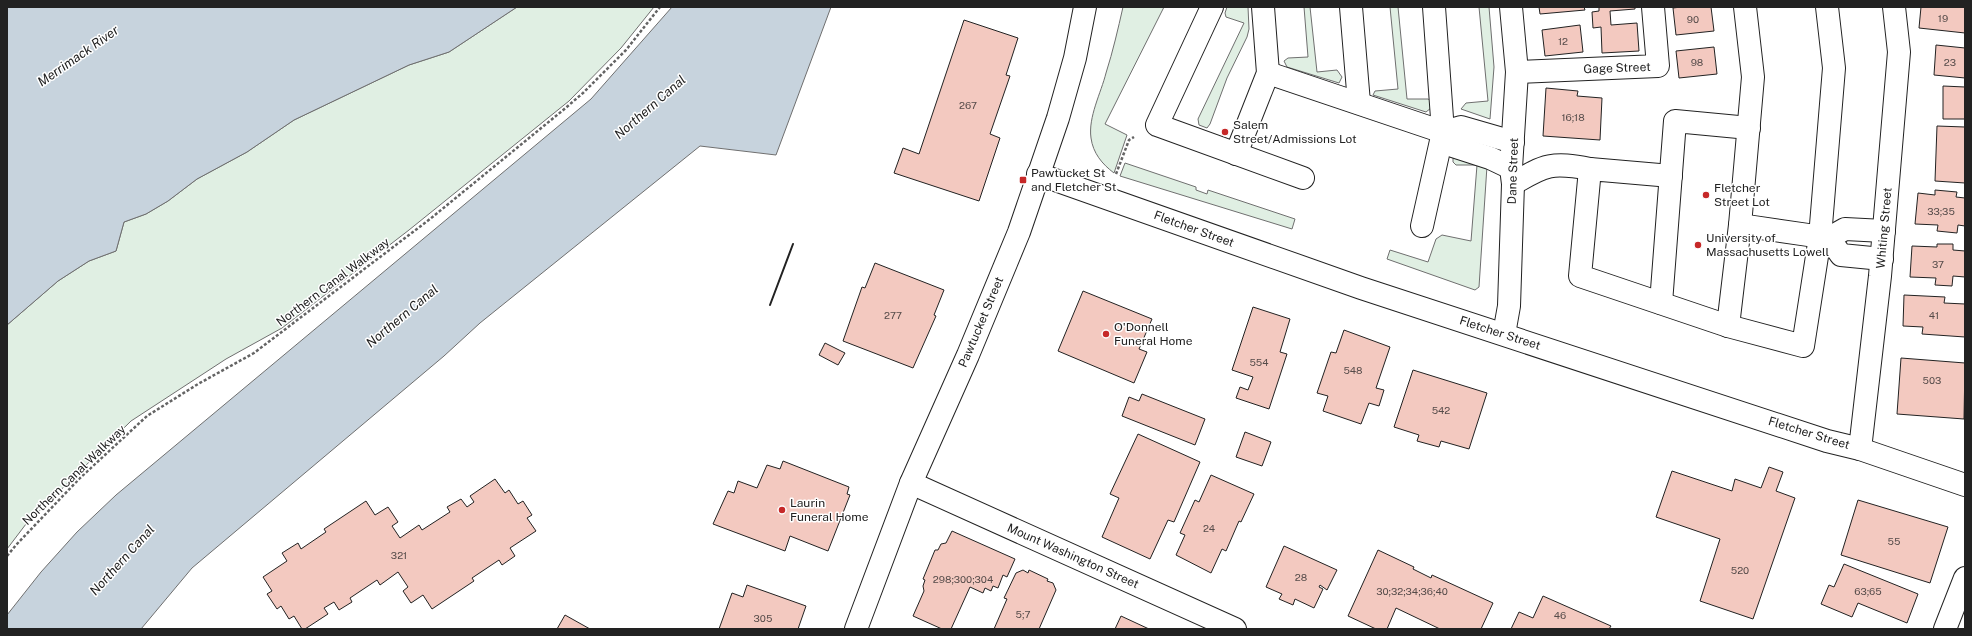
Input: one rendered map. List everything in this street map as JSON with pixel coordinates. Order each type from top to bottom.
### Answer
[{"type":"main road","name":"Pawtucket Street","points":[[856,629],[910,483],[968,355],[1019,232],[1058,118],[1075,58],[1085,7]]},
{"type":"main road","points":[[1212,7],[1157,125],[1303,178]]},
{"type":"main road","points":[[1236,154],[1268,73],[1263,7]]},
{"type":"main road","points":[[1351,7],[1359,103]]},
{"type":"main road","points":[[1422,226],[1443,132],[1434,7]]},
{"type":"main road","name":"Dane Street","points":[[1504,334],[1509,306],[1513,142],[1517,72],[1511,7]]},
{"type":"main road","name":"Gage Street","points":[[1517,72],[1658,66],[1653,7]]},
{"type":"main road","points":[[1728,326],[1740,225],[1753,77],[1745,7]]},
{"type":"main road","points":[[1590,169],[1580,276],[1728,326],[1803,346],[1824,238],[1834,68],[1827,7]]},
{"type":"main road","name":"Whiting Street","points":[[1860,449],[1882,259],[1899,52],[1894,7]]},
{"type":"main road","points":[[1268,73],[1443,132],[1461,127],[1513,142]]},
{"type":"main road","points":[[1661,303],[1675,121],[1749,128]]},
{"type":"main road","points":[[1443,132],[1452,146],[1490,158],[1512,176],[1548,166],[1565,164],[1590,169],[1671,176]]},
{"type":"main road","name":"Fletcher Street","points":[[1038,174],[1361,288],[1805,433],[1860,449],[1965,485]]},
{"type":"main road","points":[[1740,225],[1824,238],[1845,229],[1884,231]]},
{"type":"main road","points":[[1824,238],[1841,255],[1882,259]]},
{"type":"main road","name":"Mount Washington Street","points":[[910,483],[1235,629]]},
{"type":"main road","points":[[1945,629],[1965,578]]},
{"type":"path","name":"Northern Canal Walkway","points":[[7,556],[80,478],[147,416],[198,384],[254,353],[430,219],[583,93],[626,50],[660,7]]},
{"type":"path","points":[[1114,179],[1129,140],[1157,125]]},
{"type":"green space","points":[[517,7],[654,7],[621,48],[569,101],[409,230],[282,328],[226,359],[131,421],[26,524],[7,549],[7,325],[58,281],[89,261],[116,251],[124,222],[146,214],[168,201],[197,179],[247,152],[294,120],[409,65],[449,52]]},
{"type":"green space","points":[[1123,7],[1164,7],[1105,124],[1127,135],[1114,173],[1102,162],[1094,149],[1091,138],[1091,122],[1111,56]]},
{"type":"green space","points":[[1227,7],[1248,7],[1249,29],[1247,37],[1227,78],[1210,124],[1207,128],[1199,125],[1198,119],[1244,23],[1226,17],[1225,13]]},
{"type":"green space","points":[[1304,7],[1310,7],[1317,72],[1337,70],[1342,77],[1339,83],[1287,67],[1284,61],[1288,58],[1308,57]]},
{"type":"green space","points":[[1390,7],[1398,7],[1407,99],[1430,100],[1431,108],[1426,112],[1373,95],[1375,91],[1398,89]]},
{"type":"green space","points":[[1479,7],[1489,7],[1494,67],[1490,119],[1461,109],[1466,103],[1488,101]]},
{"type":"green space","points":[[1453,157],[1487,166],[1479,287],[1475,290],[1387,259],[1390,250],[1428,262],[1436,239],[1442,235],[1471,241],[1477,165],[1456,165],[1453,162]]},
{"type":"green space","points":[[1125,163],[1196,187],[1196,190],[1207,194],[1208,190],[1295,219],[1292,229],[1120,176]]},
{"type":"water","name":"Merrimack River","points":[[7,7],[517,7],[449,52],[409,65],[294,120],[247,152],[197,179],[168,201],[146,214],[124,222],[116,251],[89,261],[58,281],[7,325]]},
{"type":"water","name":"Northern Canal","points":[[672,7],[831,7],[776,155],[700,146],[480,323],[444,356],[192,568],[141,629],[7,629],[7,615],[41,572],[77,532],[116,495],[591,99]]},
{"type":"building","points":[[1539,7],[1584,7],[1585,10],[1540,14]]},
{"type":"building","points":[[1599,7],[1635,7],[1635,9],[1610,11],[1611,25],[1637,23],[1639,51],[1602,53],[1601,27],[1593,28],[1592,12],[1599,11]]},
{"type":"building","points":[[1711,7],[1714,31],[1676,35],[1673,8]]},
{"type":"building","points":[[1921,7],[1965,7],[1965,33],[1919,28]]},
{"type":"building","points":[[964,20],[1018,38],[1006,75],[1010,76],[990,134],[1000,138],[979,201],[894,173],[903,148],[919,154]]},
{"type":"building","points":[[1580,25],[1583,52],[1545,56],[1542,30]]},
{"type":"building","points":[[1936,45],[1965,48],[1965,78],[1934,75]]},
{"type":"building","points":[[1714,47],[1717,74],[1679,78],[1676,51]]},
{"type":"building","points":[[1943,86],[1965,87],[1965,119],[1943,119]]},
{"type":"building","points":[[1546,88],[1578,91],[1577,96],[1602,98],[1600,140],[1543,136]]},
{"type":"building","points":[[1937,126],[1965,127],[1965,183],[1935,181]]},
{"type":"building","points":[[1935,190],[1957,192],[1956,197],[1965,198],[1965,226],[1958,225],[1957,233],[1937,231],[1938,225],[1915,224],[1918,193],[1935,195]]},
{"type":"building","points":[[1937,244],[1953,244],[1953,250],[1965,251],[1965,277],[1953,276],[1952,286],[1935,285],[1936,278],[1910,277],[1912,246],[1937,247]]},
{"type":"building","points":[[875,263],[944,290],[934,315],[936,316],[913,368],[843,341],[862,287],[865,288]]},
{"type":"building","name":"O'Donnell Funeral Home","points":[[1083,291],[1152,319],[1139,349],[1147,352],[1134,383],[1058,351]]},
{"type":"building","points":[[1904,295],[1945,297],[1944,303],[1965,304],[1965,337],[1922,334],[1923,327],[1903,326]]},
{"type":"building","points":[[1253,307],[1290,319],[1280,352],[1287,354],[1269,409],[1236,398],[1240,387],[1248,390],[1253,377],[1232,370]]},
{"type":"building","points":[[1344,330],[1390,347],[1376,388],[1384,390],[1379,406],[1369,403],[1361,424],[1323,411],[1328,396],[1317,393],[1331,352],[1336,353]]},
{"type":"building","points":[[825,343],[845,353],[838,365],[819,355]]},
{"type":"building","points":[[1901,358],[1965,363],[1964,419],[1897,414]]},
{"type":"building","points":[[1413,370],[1487,393],[1469,449],[1441,441],[1439,447],[1417,441],[1419,435],[1394,427]]},
{"type":"building","points":[[1142,394],[1205,419],[1195,445],[1122,416],[1129,397],[1139,401]]},
{"type":"building","points":[[1245,432],[1271,442],[1262,466],[1236,457]]},
{"type":"building","points":[[1138,434],[1200,462],[1174,522],[1168,520],[1150,559],[1102,537],[1119,498],[1110,494]]},
{"type":"building","name":"Laurin Funeral Home","points":[[783,461],[849,487],[847,494],[850,495],[828,551],[790,536],[785,551],[713,524],[728,491],[734,493],[738,481],[757,488],[767,465],[780,469]]},
{"type":"building","points":[[1769,467],[1783,472],[1776,491],[1795,498],[1753,619],[1700,601],[1720,539],[1656,517],[1672,471],[1732,491],[1735,479],[1761,488]]},
{"type":"building","points":[[1211,475],[1254,494],[1241,522],[1239,521],[1226,551],[1222,549],[1211,573],[1176,555],[1185,535],[1180,533],[1195,500],[1199,502]]},
{"type":"building","points":[[495,479],[505,493],[509,490],[518,504],[523,501],[532,515],[527,518],[536,531],[510,548],[515,556],[502,565],[499,560],[472,578],[474,581],[432,609],[423,595],[411,603],[403,591],[408,587],[398,572],[380,585],[377,580],[350,598],[352,602],[339,610],[334,602],[324,608],[328,614],[305,629],[302,629],[294,616],[289,619],[281,606],[277,609],[267,594],[272,591],[263,577],[287,561],[282,553],[298,543],[301,549],[326,532],[324,529],[366,501],[375,515],[388,507],[398,522],[392,526],[400,538],[419,525],[422,530],[450,512],[447,507],[461,499],[467,507],[474,502],[470,496]]},
{"type":"building","points":[[1858,500],[1948,527],[1930,583],[1841,555]]},
{"type":"building","points":[[952,531],[1015,559],[1007,577],[1003,575],[998,588],[993,586],[991,591],[985,588],[983,593],[970,587],[951,629],[942,629],[913,616],[924,591],[923,586],[925,580],[923,579],[935,550],[938,550],[941,544],[946,543]]},
{"type":"building","points":[[1284,546],[1337,570],[1327,590],[1320,585],[1319,587],[1323,589],[1314,608],[1295,599],[1293,605],[1279,599],[1282,594],[1266,587]]},
{"type":"building","points":[[1378,550],[1414,567],[1413,569],[1431,578],[1432,575],[1493,603],[1481,629],[1440,629],[1396,608],[1387,629],[1376,629],[1348,616]]},
{"type":"building","points":[[1844,564],[1918,594],[1907,623],[1858,603],[1852,617],[1821,604],[1829,585],[1834,587]]},
{"type":"building","points":[[1023,570],[1028,573],[1029,570],[1048,579],[1047,581],[1053,583],[1056,590],[1039,629],[994,629],[1007,599],[1004,598],[1016,573]]},
{"type":"building","points":[[747,585],[806,606],[798,629],[719,629],[732,593],[743,597]]},
{"type":"building","points":[[1543,596],[1611,626],[1609,629],[1511,629],[1519,612],[1533,618]]},
{"type":"building","points":[[565,615],[590,629],[557,629]]},
{"type":"building","points":[[1121,616],[1149,629],[1115,629]]},
{"type":"wall","points":[[770,305],[793,244]]},
{"type":"place","name":"Salem Street/Admissions Lot","points":[[1225,132]]},
{"type":"place","name":"Pawtucket St and Fletcher St","points":[[1023,180]]},
{"type":"place","name":"Fletcher Street Lot","points":[[1706,195]]},
{"type":"place","name":"University of Massachusetts Lowell","points":[[1698,245]]},
{"type":"place","name":"O'Donnell Funeral Home","points":[[1106,334]]},
{"type":"place","name":"Laurin Funeral Home","points":[[782,510]]}]
